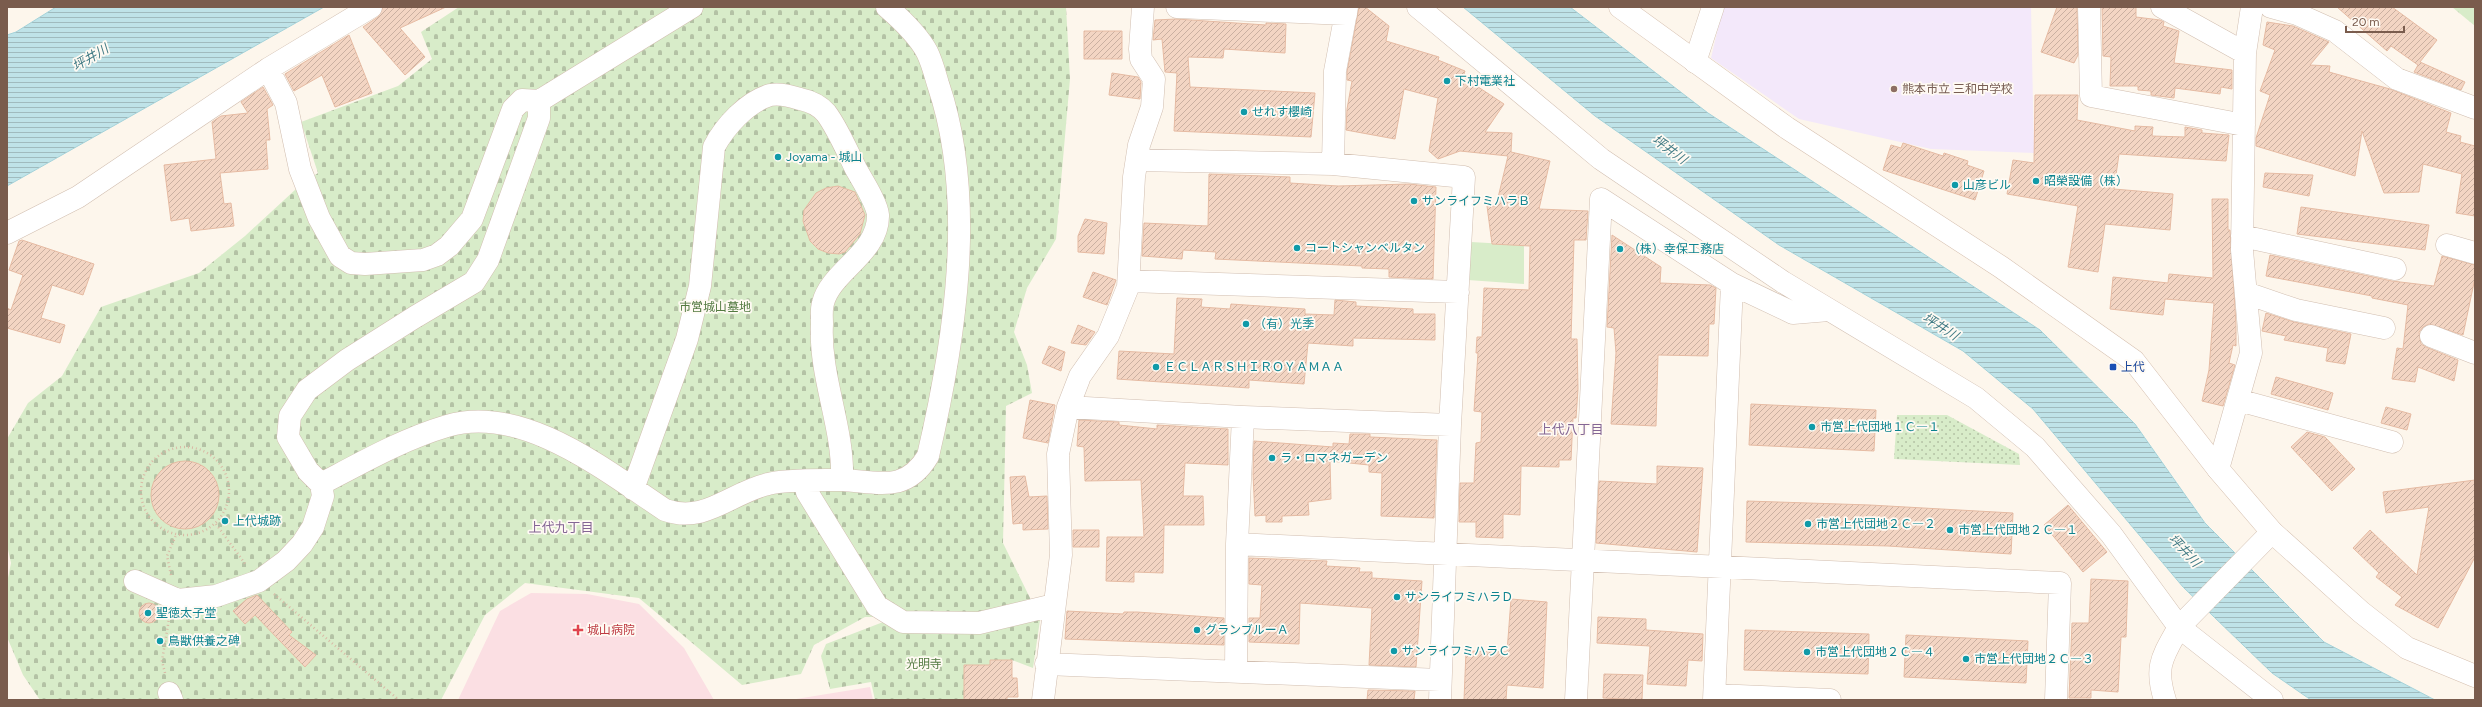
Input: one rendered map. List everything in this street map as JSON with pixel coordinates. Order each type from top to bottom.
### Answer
[{"type":"street","points":[[7,233],[78,197],[268,69],[370,7]]},
{"type":"street","points":[[268,69],[286,103],[300,168],[319,218],[340,256],[351,263],[365,264],[423,260],[437,255],[449,246],[472,219],[513,109],[522,100],[538,100],[692,7]]},
{"type":"street","points":[[321,484],[373,456],[448,426],[483,421],[524,428],[556,440],[665,510],[679,515],[691,516],[703,512],[750,489],[770,483],[842,480],[892,483],[907,479],[920,469],[928,456],[952,335],[959,271],[954,150],[944,102],[927,52],[904,22],[887,7]]},
{"type":"street","points":[[1043,700],[1046,664],[1060,555],[1058,454],[1068,407],[1080,376],[1108,336],[1128,281],[1134,177],[1139,145],[1152,107],[1154,79],[1141,59],[1140,49],[1143,7]]},
{"type":"street","points":[[1177,7],[1347,10],[1335,71],[1333,164]]},
{"type":"street","points":[[1418,7],[1601,159],[1783,282],[1976,398],[2035,447],[2185,620],[2272,700]]},
{"type":"street","points":[[1620,7],[1787,128],[2001,267],[2134,361],[2218,469],[2267,537],[2407,648],[2475,676]]},
{"type":"street","points":[[1695,62],[1713,7]]},
{"type":"street","points":[[2089,7],[2091,96],[2244,124]]},
{"type":"street","points":[[2162,7],[2245,53]]},
{"type":"street","points":[[2218,469],[2251,353],[2242,236],[2245,53],[2252,7]]},
{"type":"street","points":[[2271,7],[2297,14],[2335,31],[2397,79],[2475,108]]},
{"type":"street","points":[[633,489],[687,339],[700,286],[714,147],[722,132],[754,102],[771,95],[788,95],[812,102],[825,113],[848,152],[878,214],[877,230],[869,244],[834,285],[823,303],[821,334],[825,377],[843,462],[842,480]]},
{"type":"street","points":[[135,581],[178,600],[216,596],[259,581],[286,561],[313,527],[321,508],[323,496],[321,484],[308,471],[288,437],[290,416],[307,390],[330,373],[415,316],[474,282],[488,260],[539,118],[538,100]]},
{"type":"street","points":[[1046,664],[1236,671],[1440,690],[1450,425],[1464,177],[1333,164],[1137,160]]},
{"type":"street","points":[[1576,700],[1601,199],[1732,284],[1793,313],[1829,310]]},
{"type":"street","points":[[2242,236],[2395,269]]},
{"type":"street","points":[[2447,245],[2475,253]]},
{"type":"street","points":[[1128,281],[1458,292]]},
{"type":"street","points":[[1732,284],[1715,697],[1830,700]]},
{"type":"street","points":[[2246,293],[2296,310],[2384,328]]},
{"type":"street","points":[[2431,336],[2475,353]]},
{"type":"street","points":[[2238,400],[2392,442]]},
{"type":"street","points":[[1068,407],[1243,417],[1450,425]]},
{"type":"street","points":[[1236,671],[1237,544],[1243,417]]},
{"type":"street","points":[[805,482],[807,492],[877,606],[903,622],[979,623],[1054,605]]},
{"type":"street","points":[[2165,700],[2159,681],[2162,658],[2185,620],[2267,537]]},
{"type":"street","points":[[1237,544],[2060,583],[2056,700]]},
{"type":"path","points":[[191,447],[205,452],[216,460],[225,472],[229,485],[229,499],[224,513],[216,524],[204,532],[190,535],[176,535],[162,529],[150,519],[143,506],[140,491],[144,476],[151,463],[163,453],[177,448],[191,447]]},
{"type":"path","points":[[216,524],[259,581],[399,700]]},
{"type":"path","points":[[170,697],[162,661],[170,613],[178,600],[167,556],[176,535]]},
{"type":"shaded area","name":"熊本市立 三和中学校","points":[[1723,7],[2031,7],[2034,153],[1931,149],[1799,119],[1711,58]]},
{"type":"shaded area","name":"城山病院","points":[[531,593],[587,594],[639,604],[684,648],[714,700],[458,700],[500,611]]},
{"type":"shaded area","points":[[870,687],[873,700],[790,700]]},
{"type":"green space","name":"市営城山墓地","points":[[459,7],[1066,7],[1070,79],[1056,239],[1027,288],[1014,332],[1027,365],[1032,393],[1006,406],[1003,543],[1031,600],[976,617],[865,617],[814,645],[801,674],[742,685],[639,598],[525,583],[485,615],[441,700],[40,700],[23,675],[7,637],[7,583],[11,563],[7,545],[7,439],[28,403],[62,376],[101,307],[199,273],[245,236],[296,189],[318,173],[301,122],[398,86],[432,59],[421,32]]},
{"type":"green space","points":[[2452,7],[2475,7],[2475,26]]},
{"type":"green space","points":[[1471,242],[1524,245],[1524,284],[1468,280]]},
{"type":"green space","points":[[1897,415],[1947,415],[2019,454],[2020,465],[1894,459]]},
{"type":"green space","name":"光明寺","points":[[891,619],[1040,620],[1033,668],[1012,660],[990,660],[990,665],[964,665],[964,700],[875,700],[871,682],[830,689],[821,656],[826,644]]},
{"type":"water","name":"坪井川","points":[[56,7],[324,7],[7,186],[7,35],[16,32]]},
{"type":"water","name":"坪井川","points":[[1463,7],[1570,7],[1708,113],[2040,330],[2135,424],[2205,523],[2324,642],[2435,700],[2311,700],[2272,673],[2183,587],[2033,409],[1963,351],[1779,245],[1595,116]]},
{"type":"building","points":[[383,7],[446,7],[400,28],[425,57],[405,75],[363,27],[378,17]]},
{"type":"building","points":[[1359,7],[1365,7],[1389,26],[1386,41],[1439,57],[1438,60],[1465,71],[1463,77],[1504,104],[1485,132],[1512,133],[1511,152],[1550,161],[1539,209],[1588,211],[1586,240],[1574,240],[1571,339],[1577,339],[1578,389],[1576,418],[1573,418],[1571,460],[1559,460],[1559,467],[1521,466],[1520,515],[1503,514],[1503,538],[1476,537],[1476,522],[1459,522],[1460,483],[1474,483],[1476,443],[1481,442],[1482,412],[1474,411],[1478,353],[1476,353],[1477,337],[1482,337],[1484,288],[1529,290],[1530,246],[1492,244],[1487,206],[1496,206],[1508,156],[1460,151],[1438,159],[1429,151],[1438,98],[1404,89],[1395,139],[1346,130],[1347,109],[1352,81],[1347,80],[1347,72]]},
{"type":"building","points":[[2057,7],[2077,7],[2078,55],[2074,63],[2041,52]]},
{"type":"building","points":[[2102,7],[2136,7],[2136,17],[2160,20],[2164,22],[2163,26],[2179,31],[2174,63],[2232,70],[2232,89],[2221,87],[2220,94],[2175,88],[2174,98],[2151,95],[2151,91],[2138,90],[2138,86],[2110,86],[2111,57],[2103,56]]},
{"type":"building","points":[[2337,7],[2392,7],[2437,40],[2420,62],[2465,82],[2461,90],[2414,72],[2418,65],[2391,46],[2387,51]]},
{"type":"building","points":[[1176,19],[1266,25],[1266,23],[1286,24],[1285,53],[1224,49],[1223,58],[1188,57],[1190,87],[1315,93],[1311,137],[1174,131],[1177,73],[1165,72],[1162,39],[1153,40],[1155,20]]},
{"type":"building","points":[[2267,22],[2293,26],[2329,42],[2310,65],[2330,66],[2329,72],[2390,89],[2451,113],[2446,132],[2461,136],[2460,142],[2475,146],[2475,216],[2456,213],[2462,174],[2423,164],[2419,192],[2384,193],[2362,131],[2355,176],[2256,146],[2256,138],[2270,95],[2260,91],[2275,50],[2263,45]]},
{"type":"building","points":[[1084,31],[1122,31],[1122,59],[1084,59]]},
{"type":"building","points":[[349,35],[372,93],[335,107],[322,75],[294,91],[285,74]]},
{"type":"building","points":[[1112,73],[1138,77],[1141,82],[1140,99],[1109,95]]},
{"type":"building","points":[[263,87],[273,105],[267,109],[270,140],[266,140],[268,169],[220,173],[224,204],[231,203],[234,226],[191,231],[189,218],[171,221],[164,165],[216,159],[212,122],[221,116],[248,113],[241,102]]},
{"type":"building","points":[[2035,95],[2078,95],[2077,120],[2135,131],[2135,126],[2153,127],[2152,136],[2185,137],[2185,127],[2202,130],[2202,133],[2229,135],[2226,161],[2119,154],[2114,189],[2173,194],[2170,230],[2105,224],[2098,272],[2068,267],[2078,206],[2007,194],[2013,160],[2034,163]]},
{"type":"building","name":"山彦ビル","points":[[1903,143],[1943,156],[1944,153],[1968,161],[1967,165],[1984,171],[1975,200],[1883,170],[1891,145],[1901,148]]},
{"type":"building","points":[[2265,173],[2313,175],[2309,196],[2263,187]]},
{"type":"building","points":[[1209,174],[1290,177],[1290,183],[1338,186],[1409,184],[1436,187],[1433,279],[1389,277],[1389,269],[1362,268],[1362,266],[1215,259],[1216,252],[1183,250],[1182,259],[1142,256],[1144,223],[1208,226]]},
{"type":"building","points":[[838,186],[855,192],[865,215],[860,234],[845,252],[839,254],[828,253],[818,249],[810,241],[803,221],[804,210],[816,193],[826,188]]},
{"type":"building","points":[[2212,199],[2228,199],[2228,230],[2230,230],[2236,324],[2236,346],[2233,345],[2229,363],[2235,365],[2223,406],[2202,401],[2209,370],[2214,303],[2165,299],[2163,315],[2110,309],[2113,277],[2168,283],[2169,274],[2213,278]]},
{"type":"building","points":[[2301,207],[2429,225],[2425,250],[2297,234]]},
{"type":"building","points":[[1085,219],[1107,223],[1104,254],[1078,252],[1078,236]]},
{"type":"building","points":[[1612,235],[1661,267],[1660,283],[1710,285],[1716,288],[1714,324],[1709,324],[1708,356],[1658,355],[1656,426],[1611,424],[1616,353],[1614,328],[1607,327]]},
{"type":"building","points":[[22,240],[94,264],[83,295],[52,285],[41,318],[65,325],[60,343],[7,328],[7,308],[11,310],[23,275],[9,270],[19,241]]},
{"type":"building","points":[[2270,255],[2392,281],[2434,286],[2442,256],[2475,265],[2475,278],[2463,335],[2429,324],[2423,327],[2419,332],[2421,344],[2458,360],[2454,381],[2418,367],[2415,382],[2392,379],[2397,348],[2403,349],[2408,305],[2372,298],[2372,296],[2266,276]]},
{"type":"building","points":[[1093,272],[1116,280],[1107,305],[1083,297]]},
{"type":"building","points":[[1177,298],[1202,299],[1201,307],[1230,309],[1231,304],[1305,309],[1305,314],[1334,315],[1335,300],[1356,302],[1356,306],[1413,309],[1413,314],[1435,314],[1435,340],[1353,338],[1353,346],[1308,343],[1304,384],[1249,380],[1249,388],[1117,379],[1119,351],[1174,354]]},
{"type":"building","points":[[2266,313],[2294,322],[2351,334],[2345,364],[2326,361],[2328,348],[2284,340],[2286,336],[2262,331]]},
{"type":"building","points":[[1078,325],[1095,332],[1086,345],[1071,343]]},
{"type":"building","points":[[1049,346],[1065,352],[1061,371],[1042,363]]},
{"type":"building","points":[[2276,377],[2333,393],[2328,410],[2271,394]]},
{"type":"building","points":[[1030,400],[1055,405],[1048,443],[1023,438]]},
{"type":"building","name":"市営上代団地１Ｃ―１","points":[[1751,404],[1876,410],[1874,451],[1749,445]]},
{"type":"building","points":[[2386,407],[2411,414],[2407,430],[2381,423]]},
{"type":"building","points":[[1079,420],[1119,422],[1119,425],[1157,429],[1157,425],[1228,429],[1228,465],[1185,463],[1183,496],[1203,496],[1204,525],[1164,525],[1163,573],[1134,572],[1134,582],[1106,581],[1107,537],[1144,537],[1141,480],[1085,481],[1084,447],[1077,446]]},
{"type":"building","points":[[2307,432],[2325,437],[2355,469],[2332,491],[2291,447]]},
{"type":"building","points":[[1350,434],[1370,434],[1370,437],[1437,440],[1434,518],[1381,516],[1382,473],[1369,472],[1369,465],[1330,461],[1331,499],[1308,502],[1309,515],[1282,516],[1282,522],[1266,522],[1266,515],[1255,516],[1253,474],[1254,441],[1333,447],[1333,443],[1349,444]]},
{"type":"building","points":[[185,461],[198,464],[209,471],[216,482],[219,495],[216,508],[209,519],[198,526],[185,529],[172,526],[161,519],[154,508],[151,495],[154,482],[161,471],[172,464]]},
{"type":"building","points":[[1657,466],[1703,468],[1697,552],[1596,543],[1599,481],[1657,484]]},
{"type":"building","points":[[1025,476],[1029,497],[1047,496],[1048,529],[1023,530],[1023,523],[1013,524],[1010,477]]},
{"type":"building","points":[[2475,480],[2475,557],[2438,628],[2395,605],[2402,597],[2376,577],[2379,573],[2353,548],[2370,530],[2417,575],[2429,507],[2386,513],[2383,492]]},
{"type":"building","points":[[1747,501],[1870,505],[2013,513],[2011,554],[1888,546],[1746,542]]},
{"type":"building","points":[[2068,505],[2107,552],[2083,572],[2044,525]]},
{"type":"building","points":[[1073,530],[1099,530],[1099,547],[1073,547]]},
{"type":"building","points":[[1249,558],[1327,561],[1326,566],[1360,568],[1359,572],[1372,572],[1372,578],[1422,581],[1416,667],[1369,665],[1372,608],[1300,603],[1299,644],[1249,642],[1249,618],[1260,618],[1262,585],[1249,584]]},
{"type":"building","points":[[2091,579],[2128,581],[2126,637],[2121,637],[2118,692],[2091,690],[2091,698],[2069,698],[2072,623],[2089,623]]},
{"type":"building","points":[[257,595],[292,632],[289,635],[316,655],[305,667],[255,615],[245,624],[233,611],[247,599]]},
{"type":"building","points":[[1511,599],[1547,602],[1543,688],[1507,685],[1506,700],[1464,700],[1466,651],[1507,652]]},
{"type":"building","name":"聖徳太子堂","points":[[149,603],[156,606],[159,613],[156,620],[149,623],[142,620],[139,613],[142,606]]},
{"type":"building","points":[[1067,611],[1123,614],[1124,612],[1137,612],[1224,618],[1224,645],[1065,639]]},
{"type":"building","points":[[1598,617],[1646,619],[1646,630],[1703,634],[1702,661],[1688,660],[1686,686],[1647,684],[1650,646],[1597,643]]},
{"type":"building","name":"市営上代団地２Ｃ―４","points":[[1745,630],[1869,634],[1868,674],[1744,670]]},
{"type":"building","name":"市営上代団地２Ｃ―３","points":[[1906,635],[2028,641],[2026,683],[1904,677]]},
{"type":"building","name":"光明寺","points":[[990,660],[1012,660],[1012,678],[1017,678],[1018,697],[1007,697],[1007,700],[964,700],[964,665],[990,665]]},
{"type":"building","points":[[1604,674],[1643,675],[1642,700],[1603,698]]},
{"type":"building","points":[[1368,690],[1415,691],[1414,700],[1367,700]]},
{"type":"place","name":"下村電業社","points":[[1447,81]]},
{"type":"place","name":"熊本市立 三和中学校","points":[[1894,89]]},
{"type":"place","name":"せれす櫻崎","points":[[1244,112]]},
{"type":"place","name":"Joyama - 城山","points":[[778,157]]},
{"type":"place","name":"昭榮設備（株）","points":[[2036,181]]},
{"type":"place","name":"山彦ビル","points":[[1955,185]]},
{"type":"place","name":"サンライフミハラＢ","points":[[1414,201]]},
{"type":"place","name":"コートシャンベルタン","points":[[1297,248]]},
{"type":"place","name":"（株）幸保工務店","points":[[1620,249]]},
{"type":"place","name":"（有）光季","points":[[1246,324]]},
{"type":"place","name":"ＥＣＬＡＲＳＨＩＲＯＹＡＭＡＡ","points":[[1156,367]]},
{"type":"place","name":"上代","points":[[2113,367]]},
{"type":"place","name":"市営上代団地１Ｃ―１","points":[[1812,427]]},
{"type":"place","name":"ラ・ロマネガーデン","points":[[1272,458]]},
{"type":"place","name":"上代城跡","points":[[225,521]]},
{"type":"place","name":"市営上代団地２Ｃ―２","points":[[1808,524]]},
{"type":"place","name":"市営上代団地２Ｃ―１","points":[[1950,530]]},
{"type":"place","name":"サンライフミハラＤ","points":[[1397,597]]},
{"type":"place","name":"聖徳太子堂","points":[[148,613]]},
{"type":"place","name":"城山病院","points":[[578,630]]},
{"type":"place","name":"グランブルーＡ","points":[[1197,630]]},
{"type":"place","name":"鳥獣供養之碑","points":[[160,641]]},
{"type":"place","name":"サンライフミハラＣ","points":[[1394,651]]},
{"type":"place","name":"市営上代団地２Ｃ―４","points":[[1807,652]]},
{"type":"place","name":"市営上代団地２Ｃ―３","points":[[1966,659]]},
{"type":"district","name":"上代八丁目","points":[[1571,429]]},
{"type":"district","name":"上代九丁目","points":[[561,527]]}]
